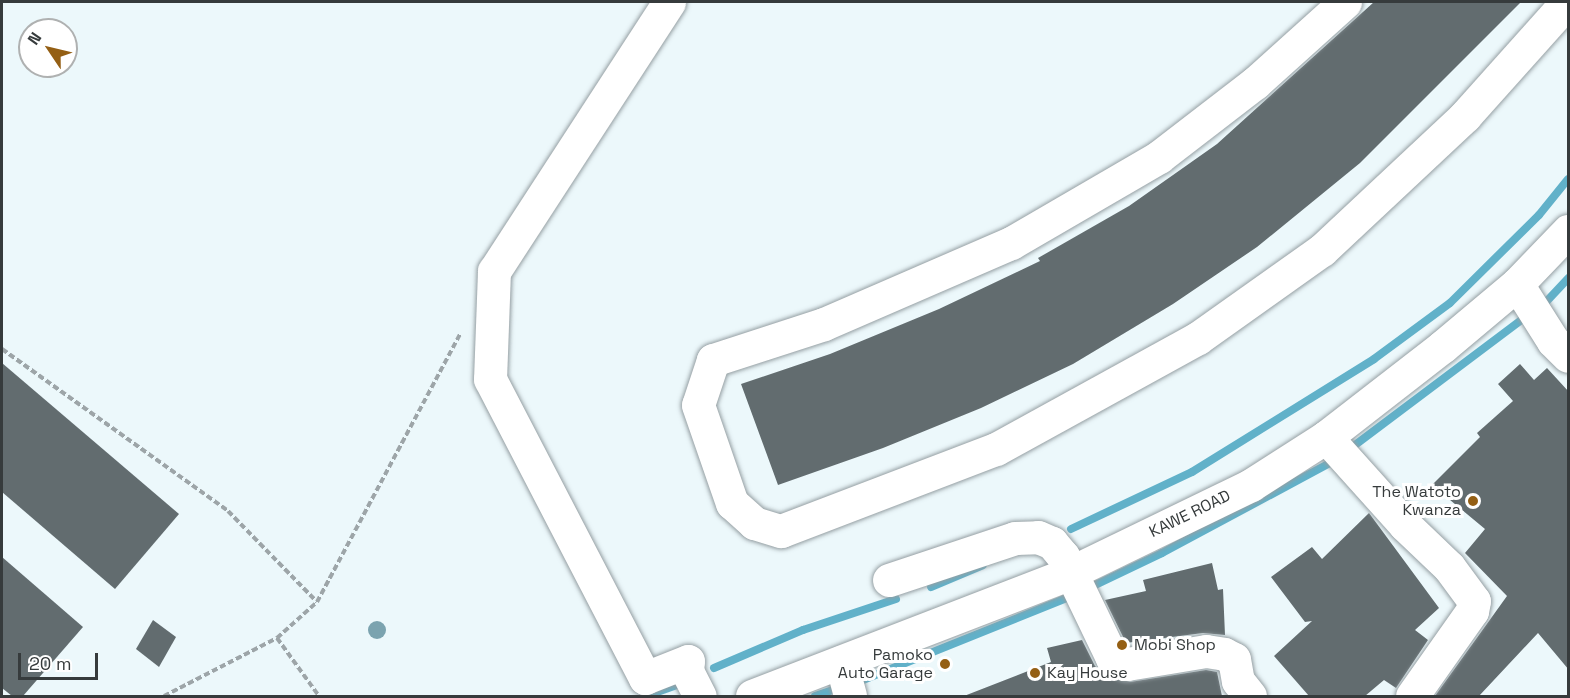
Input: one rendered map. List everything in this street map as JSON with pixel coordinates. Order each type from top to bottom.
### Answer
[{"type":"main road","points":[[669,2],[494,271],[490,379],[645,678],[688,661],[687,671],[700,696]]},
{"type":"main road","points":[[1345,2],[1255,83],[1159,157],[1011,243],[825,324],[713,360],[698,405],[732,503],[754,523],[781,531],[996,449],[1198,338],[1322,250],[1465,116],[1567,2]]},
{"type":"main road","name":"KAWE ROAD","points":[[752,696],[1070,573],[1251,485],[1326,437],[1517,284],[1569,231]]},
{"type":"main road","points":[[1517,284],[1553,341],[1569,356]]},
{"type":"main road","points":[[1326,437],[1405,525],[1449,567],[1474,600],[1472,611],[1412,696]]},
{"type":"main road","points":[[889,580],[1015,538],[1038,537],[1053,543],[1112,658],[1127,664],[1206,651],[1224,654],[1234,658],[1238,681],[1250,696]]},
{"type":"main road","points":[[841,662],[850,696]]},
{"type":"path","points":[[164,696],[277,638],[317,602],[466,323]]},
{"type":"path","points":[[2,349],[228,511],[317,602]]},
{"type":"path","points":[[277,638],[319,696]]},
{"type":"building","points":[[1374,2],[1521,2],[1360,163],[1257,247],[1173,304],[1073,364],[981,408],[883,448],[778,485],[741,384],[830,354],[939,309],[1040,261],[1038,258],[1129,206],[1217,144]]},
{"type":"building","points":[[2,363],[179,514],[115,589],[2,492]]},
{"type":"building","points":[[1520,364],[1534,380],[1547,368],[1569,392],[1569,670],[1538,633],[1479,696],[1435,696],[1507,596],[1465,553],[1485,529],[1432,485],[1480,437],[1477,433],[1513,401],[1498,384]]},
{"type":"building","points":[[1369,513],[1439,608],[1415,630],[1428,640],[1396,688],[1384,680],[1365,696],[1309,696],[1274,656],[1312,621],[1305,622],[1271,577],[1312,547],[1322,559]]},
{"type":"building","points":[[2,557],[83,627],[23,696],[12,696],[2,688]]},
{"type":"building","points":[[1212,563],[1218,590],[1223,589],[1225,635],[1203,633],[1126,643],[1105,600],[1146,591],[1143,580]]},
{"type":"building","points":[[153,620],[176,637],[159,667],[136,649]]},
{"type":"building","points":[[1082,640],[1095,666],[1105,675],[1130,682],[1206,670],[1217,672],[1222,696],[964,696],[1051,662],[1047,648]]},
{"type":"waterway","points":[[1071,529],[1192,472],[1374,359],[1450,303],[1539,215],[1568,179]]},
{"type":"waterway","points":[[1546,302],[1568,278]]},
{"type":"waterway","points":[[1351,448],[1528,315]]},
{"type":"waterway","points":[[1087,589],[1162,553],[1330,463]]},
{"type":"waterway","points":[[931,587],[983,565]]},
{"type":"waterway","points":[[863,680],[1074,595]]},
{"type":"waterway","points":[[714,668],[803,630],[896,599]]},
{"type":"waterway","points":[[646,696],[685,682]]},
{"type":"waterway","points":[[815,696],[835,689]]},
{"type":"place","name":"The Watoto Kwanza","points":[[1473,501]]},
{"type":"place","name":"Mobi Shop","points":[[1122,645]]},
{"type":"place","name":"Pamoko Auto Garage","points":[[945,664]]},
{"type":"place","name":"Kay House","points":[[1035,673]]}]
